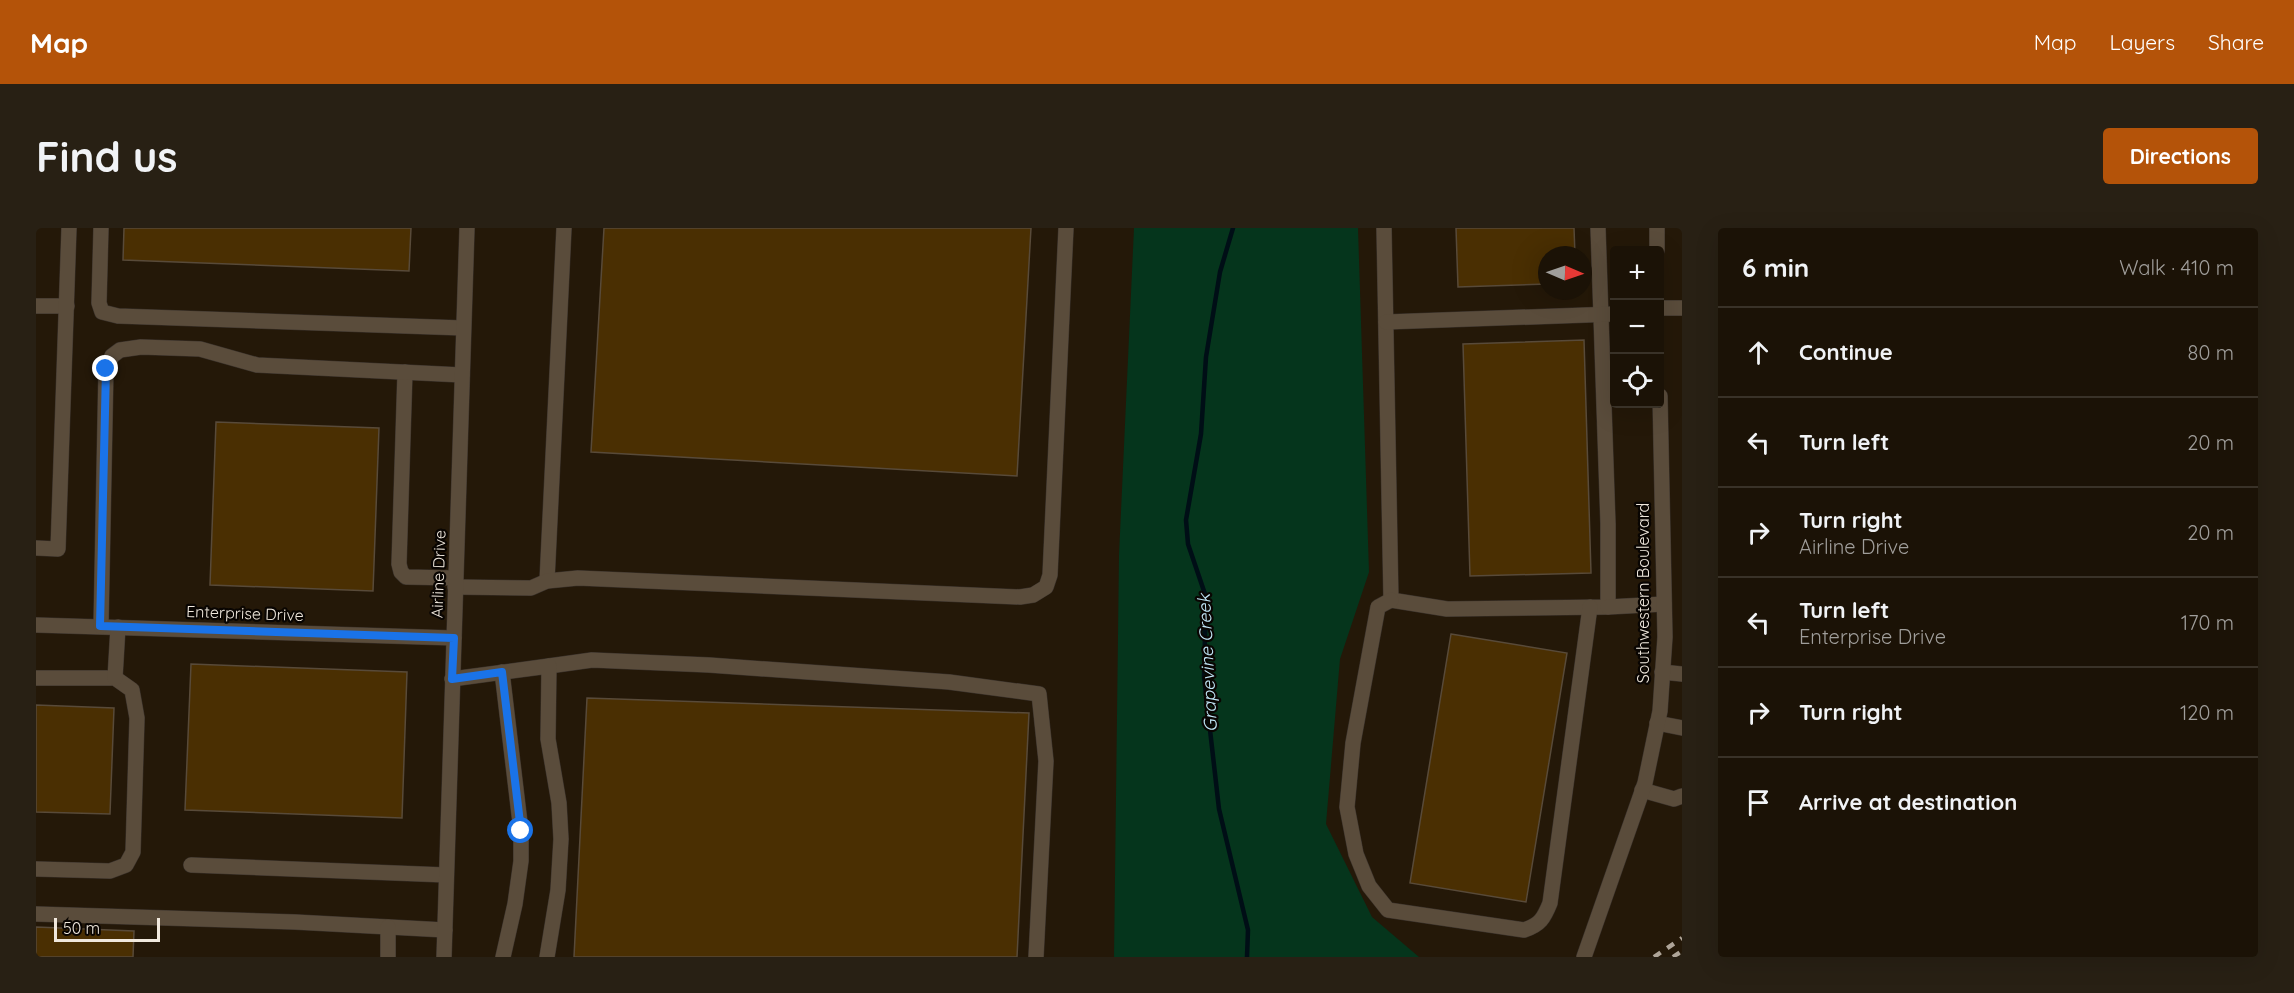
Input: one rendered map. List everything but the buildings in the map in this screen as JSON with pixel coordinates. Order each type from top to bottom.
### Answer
[{"type":"street","points":[[36,548],[58,549],[69,228]]},
{"type":"street","points":[[101,228],[99,303],[102,312],[118,316],[463,328]]},
{"type":"street","name":"Airline Drive","points":[[444,957],[467,228]]},
{"type":"street","points":[[547,581],[564,228]]},
{"type":"street","points":[[405,372],[399,564],[401,572],[406,577],[531,588],[547,581],[578,578],[1033,596],[1046,587],[1050,575],[1066,228]]},
{"type":"street","points":[[1384,228],[1391,600]]},
{"type":"street","points":[[1599,228],[1608,315],[1608,607]]},
{"type":"street","points":[[1657,228],[1657,246]]},
{"type":"street","points":[[36,306],[67,306]]},
{"type":"street","points":[[1664,308],[1682,308]]},
{"type":"street","points":[[1386,321],[1608,315]]},
{"type":"street","points":[[100,626],[106,369],[112,356],[120,350],[141,346],[200,350],[257,365],[462,375]]},
{"type":"street","name":"Southwestern Boulevard","points":[[1584,957],[1642,790],[1657,723],[1662,672],[1664,604],[1659,408]]},
{"type":"street","points":[[1590,607],[1550,903],[1543,919],[1537,926],[1524,930],[1388,909],[1369,886],[1356,854],[1347,807],[1353,742],[1378,607],[1391,600],[1447,609],[1664,604]]},
{"type":"street","name":"Enterprise Drive","points":[[36,625],[454,638]]},
{"type":"street","points":[[115,678],[118,627]]},
{"type":"street","points":[[452,679],[592,660],[710,665],[949,682],[1039,694],[1046,761],[1036,957]]},
{"type":"street","points":[[547,957],[558,891],[561,839],[559,803],[548,739],[549,666]]},
{"type":"street","points":[[502,672],[521,831],[521,861],[515,904],[503,957]]},
{"type":"street","points":[[1662,672],[1682,675]]},
{"type":"street","points":[[36,678],[115,678],[132,690],[137,718],[133,852],[126,865],[110,871],[36,869]]},
{"type":"street","points":[[1657,723],[1682,728]]},
{"type":"street","points":[[1642,790],[1674,799],[1682,796]]},
{"type":"street","points":[[191,865],[446,875]]},
{"type":"street","points":[[36,914],[295,922],[445,930]]},
{"type":"street","points":[[388,927],[388,957]]},
{"type":"green space","points":[[1134,228],[1358,228],[1369,572],[1340,659],[1326,824],[1372,917],[1419,957],[1114,957],[1119,555]]},
{"type":"waterway","name":"Grapevine Creek","points":[[1233,228],[1220,272],[1206,357],[1201,434],[1186,520],[1188,544],[1206,597],[1204,677],[1219,809],[1248,930],[1247,957]]},
{"type":"railway","points":[[1654,957],[1682,938]]},
{"type":"railway","points":[[1673,957],[1682,951]]},
{"type":"route","points":[[106,369],[100,626],[454,638],[452,679],[502,672],[521,831]]}]
